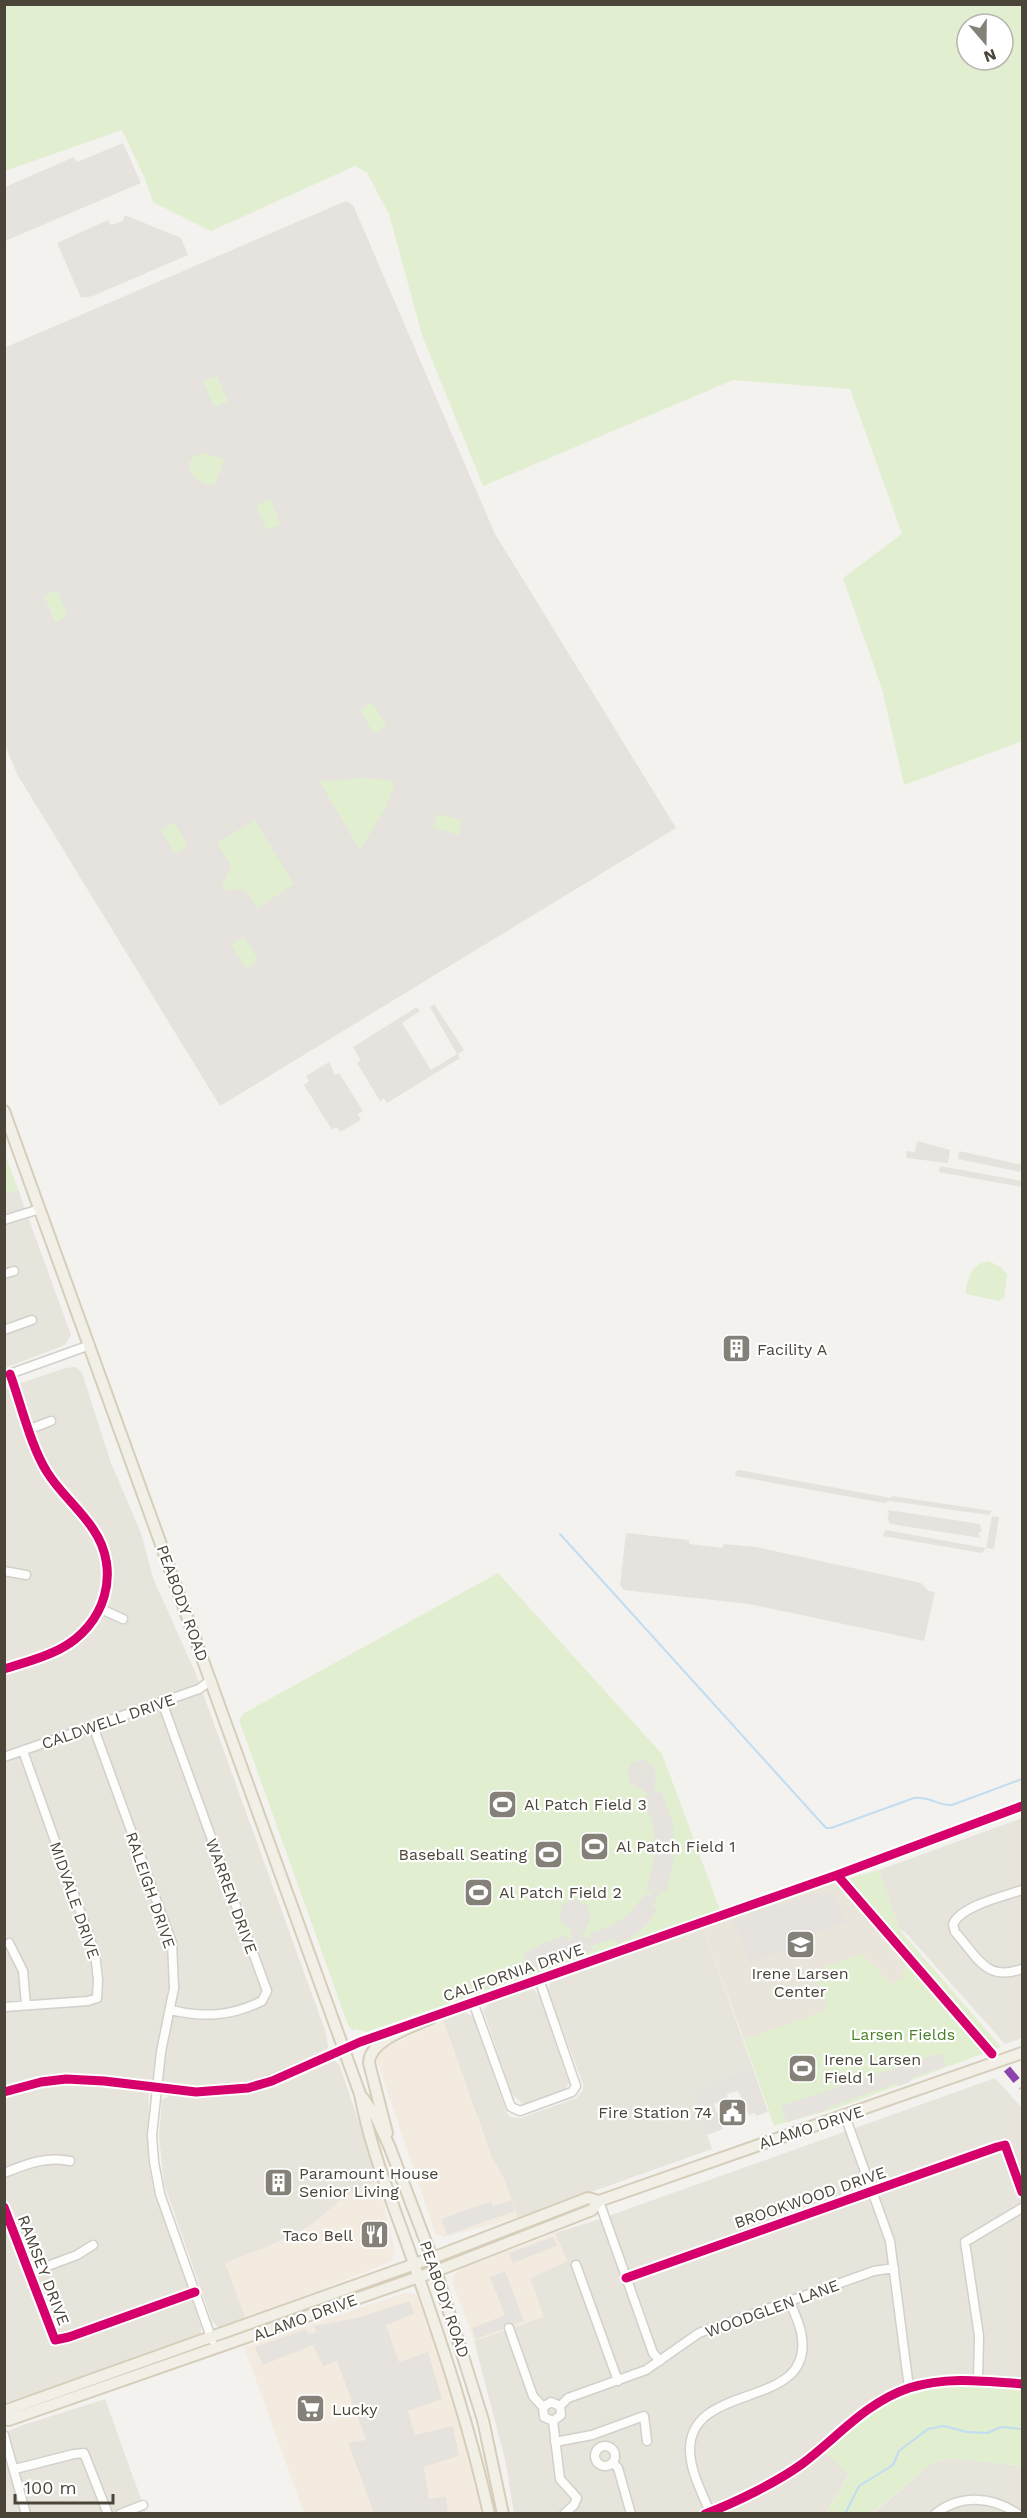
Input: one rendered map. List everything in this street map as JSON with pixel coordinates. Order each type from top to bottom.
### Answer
[{"type":"main road","name":"PEABODY ROAD","points":[[4,1111],[360,2094],[365,2119],[394,2209],[458,2391],[489,2514]]},
{"type":"main road","points":[[390,2148],[369,2055],[381,2042],[431,2018]]},
{"type":"main road","name":"ALAMO DRIVE","points":[[4,2419],[9,2420],[65,2401],[436,2271],[592,2210],[599,2201],[769,2140],[1023,2054]]},
{"type":"main road","name":"PEABODY ROAD","points":[[360,2094],[376,2117],[390,2148],[432,2258],[483,2420],[503,2514]]},
{"type":"main road","name":"ALAMO DRIVE","points":[[4,2411],[415,2265],[588,2198],[599,2201]]},
{"type":"street","points":[[4,1220],[40,1209]]},
{"type":"street","points":[[4,1274],[14,1271]]},
{"type":"street","points":[[4,1330],[32,1320]]},
{"type":"street","points":[[4,1669],[67,1645],[89,1627],[101,1609],[108,1579],[102,1546],[87,1520],[48,1474],[7,1375],[90,1345]]},
{"type":"street","points":[[30,1429],[51,1421]]},
{"type":"street","points":[[4,1571],[26,1575]]},
{"type":"street","points":[[101,1609],[123,1618]]},
{"type":"street","name":"CALDWELL DRIVE","points":[[4,1757],[198,1689],[210,1680]]},
{"type":"street","name":"WARREN DRIVE","points":[[162,1702],[267,1991],[262,2001],[224,2015],[201,2016],[171,2010]]},
{"type":"street","name":"RALEIGH DRIVE","points":[[93,1726],[172,1943],[175,1974],[171,2010],[161,2052],[152,2135],[157,2183],[216,2349]]},
{"type":"street","name":"MIDVALE DRIVE","points":[[4,2007],[88,2001],[97,1998],[95,1953],[23,1751]]},
{"type":"street","name":"CALIFORNIA DRIVE","points":[[4,2092],[41,2082],[66,2079],[104,2080],[158,2088],[212,2092],[248,2088],[272,2081],[344,2048],[837,1875],[1023,1806]]},
{"type":"street","points":[[1023,1890],[962,1913],[953,1924],[955,1932],[991,1971],[1000,1974],[1023,1969]]},
{"type":"street","points":[[9,1943],[23,1971],[26,2005]]},
{"type":"street","points":[[473,2002],[511,2107],[520,2111],[572,2092],[576,2086],[538,1979]]},
{"type":"street","points":[[845,2116],[890,2241],[909,2388]]},
{"type":"street","name":"BROOKWOOD DRIVE","points":[[626,2277],[1005,2145],[1023,2192]]},
{"type":"street","points":[[4,2173],[35,2161],[54,2158],[70,2161]]},
{"type":"street","points":[[599,2201],[653,2353],[660,2361]]},
{"type":"street","name":"RAMSEY DRIVE","points":[[4,2207],[55,2340],[195,2292]]},
{"type":"street","points":[[978,2380],[979,2336],[965,2242],[1023,2208]]},
{"type":"street","points":[[29,2273],[77,2255],[93,2245]]},
{"type":"street","points":[[576,2265],[618,2381]]},
{"type":"street","name":"WOODGLEN LANE","points":[[543,2408],[551,2402],[560,2406],[568,2398],[646,2370],[699,2333],[874,2271],[894,2268]]},
{"type":"street","points":[[790,2301],[801,2332],[802,2349],[800,2360],[792,2374],[780,2384],[724,2404],[709,2412],[698,2423],[690,2450],[692,2467],[707,2513],[735,2501],[800,2465],[874,2404],[909,2388],[947,2380],[1023,2384]]},
{"type":"street","points":[[509,2328],[533,2396],[543,2408],[544,2417],[553,2421]]},
{"type":"street","points":[[553,2421],[561,2415],[560,2406]]},
{"type":"street","points":[[555,2442],[592,2435],[644,2416],[647,2441]]},
{"type":"street","points":[[553,2421],[561,2479],[577,2498],[574,2505],[564,2514]]},
{"type":"street","points":[[4,2435],[26,2514]]},
{"type":"street","points":[[15,2469],[84,2453],[108,2514]]},
{"type":"street","points":[[613,2463],[618,2468],[631,2514]]},
{"type":"street","points":[[935,2514],[953,2502],[967,2499],[1002,2504],[1018,2514]]},
{"type":"street","points":[[120,2514],[143,2505]]},
{"type":"shaded area","points":[[123,143],[141,183],[5,241],[5,187],[74,157],[77,162]]},
{"type":"shaded area","points":[[346,201],[353,205],[495,534],[676,828],[220,1106],[17,774],[5,745],[4,348]]},
{"type":"shaded area","points":[[125,215],[181,238],[188,255],[93,296],[81,298],[57,243],[108,220],[111,225],[123,221]]},
{"type":"shaded area","points":[[434,1004],[464,1050],[458,1054],[460,1058],[387,1103],[384,1098],[380,1101],[357,1063],[361,1061],[353,1047],[417,1007],[420,1011],[402,1023],[431,1070],[457,1054],[430,1007]]},
{"type":"shaded area","points":[[329,1062],[335,1075],[339,1073],[363,1111],[358,1114],[361,1120],[340,1132],[337,1127],[332,1130],[304,1085],[309,1081],[306,1076]]},
{"type":"shaded area","points":[[917,1141],[950,1150],[948,1163],[906,1158],[907,1151],[915,1152]]},
{"type":"shaded area","points":[[959,1151],[1022,1165],[1020,1172],[958,1159]]},
{"type":"shaded area","points":[[940,1166],[1022,1181],[1022,1187],[939,1172]]},
{"type":"shaded area","points":[[18,1189],[71,1335],[65,1345],[5,1368],[5,1194]]},
{"type":"shaded area","points":[[76,1367],[82,1373],[111,1463],[141,1533],[153,1578],[196,1674],[326,2033],[328,2048],[281,2071],[234,2085],[200,2087],[149,2079],[148,2161],[153,2188],[201,2326],[201,2333],[196,2337],[5,2403],[4,1389],[65,1368]]},
{"type":"shaded area","points":[[736,1471],[891,1498],[892,1496],[992,1511],[989,1515],[890,1501],[884,1503],[735,1476]]},
{"type":"shaded area","points":[[888,1510],[980,1524],[982,1532],[978,1532],[981,1538],[890,1524],[887,1517],[889,1516]]},
{"type":"shaded area","points":[[992,1516],[999,1517],[994,1549],[986,1548]]},
{"type":"shaded area","points":[[885,1530],[986,1548],[982,1553],[883,1536]]},
{"type":"shaded area","points":[[626,1533],[689,1540],[689,1544],[722,1548],[724,1544],[756,1547],[921,1583],[929,1591],[935,1592],[924,1641],[749,1604],[624,1590],[620,1585]]},
{"type":"shaded area","points":[[644,1759],[654,1767],[656,1776],[654,1788],[656,1793],[661,1791],[673,1823],[674,1858],[667,1891],[661,1890],[653,1906],[658,1909],[647,1924],[630,1938],[618,1944],[615,1938],[591,1946],[593,1951],[567,1955],[550,1961],[548,1956],[541,1958],[544,1964],[534,1969],[523,1954],[543,1943],[566,1935],[568,1941],[572,1940],[571,1931],[560,1920],[564,1903],[575,1899],[588,1905],[591,1918],[582,1935],[590,1938],[590,1933],[611,1926],[629,1914],[645,1894],[650,1896],[652,1892],[647,1890],[656,1850],[653,1825],[643,1798],[648,1795],[630,1783],[627,1774],[631,1763]]},
{"type":"shaded area","points":[[1022,1818],[1022,2038],[1005,2044],[905,1932],[899,1929],[879,1870]]},
{"type":"shaded area","name":"Irene Larsen Center","points":[[835,1882],[907,1962],[902,1978],[875,1994],[744,2040],[703,1928]]},
{"type":"shaded area","points":[[825,1893],[834,1896],[848,1922],[792,1940],[784,1950],[750,1962],[748,1960],[733,1920],[775,1904],[777,1907],[811,1895]]},
{"type":"shaded area","points":[[703,1928],[753,2068],[691,2090],[712,2149],[518,2218],[504,2179],[492,2158],[443,2020],[464,2012],[473,2016],[506,2111],[510,2117],[521,2118],[576,2098],[583,2090],[583,2084],[548,1991],[550,1983]]},
{"type":"shaded area","points":[[533,1989],[539,1995],[569,2083],[565,2090],[523,2104],[512,2094],[483,2010],[488,2004]]},
{"type":"shaded area","points":[[443,2020],[492,2158],[504,2179],[518,2218],[444,2237],[435,2233],[376,2058],[376,2054],[381,2050]]},
{"type":"shaded area","points":[[941,2053],[946,2066],[910,2078],[910,2082],[899,2086],[897,2083],[787,2122],[781,2106]]},
{"type":"shaded area","points":[[334,2060],[340,2066],[378,2180],[346,2196],[310,2226],[271,2245],[246,2320],[219,2328],[212,2321],[164,2184],[159,2136],[162,2100],[169,2096],[213,2098],[249,2093],[271,2087],[322,2063]]},
{"type":"shaded area","points":[[753,2068],[768,2112],[756,2116],[755,2113],[749,2115],[738,2091],[727,2094],[728,2099],[714,2104],[723,2129],[707,2135],[691,2090]]},
{"type":"shaded area","points":[[995,2078],[1022,2108],[1022,2390],[988,2386],[939,2387],[912,2393],[869,2415],[825,2452],[849,2474],[826,2513],[514,2513],[505,2459],[474,2341],[508,2329],[530,2278],[567,2261],[555,2233]]},
{"type":"shaded area","points":[[378,2180],[395,2251],[392,2261],[246,2320],[225,2263],[271,2245],[310,2226],[346,2196]]},
{"type":"shaded area","points":[[511,2200],[515,2211],[447,2235],[441,2219],[491,2201],[493,2206]]},
{"type":"shaded area","points":[[555,2233],[567,2261],[530,2278],[544,2317],[474,2341],[453,2284],[453,2276],[458,2270]]},
{"type":"shaded area","points":[[553,2237],[557,2246],[513,2263],[509,2253]]},
{"type":"shaded area","points":[[505,2271],[524,2321],[476,2339],[472,2328],[505,2315],[490,2277]]},
{"type":"shaded area","points":[[408,2292],[417,2296],[448,2382],[471,2462],[481,2513],[304,2513],[244,2347]]},
{"type":"shaded area","points":[[410,2301],[414,2314],[386,2325],[399,2362],[428,2352],[442,2399],[408,2411],[415,2435],[453,2426],[459,2456],[424,2467],[429,2499],[446,2496],[448,2513],[386,2514],[385,2511],[374,2513],[348,2443],[366,2440],[337,2361],[323,2366],[313,2345],[263,2365],[255,2347],[306,2329],[308,2334],[316,2332],[314,2326],[357,2318]]},
{"type":"shaded area","points":[[105,2399],[146,2513],[5,2513],[4,2433]]},
{"type":"shaded area","points":[[951,2458],[1022,2466],[1022,2513],[872,2514],[932,2463]]},
{"type":"green space","points":[[4,5],[1022,5],[1022,741],[904,785],[882,689],[843,578],[902,534],[850,389],[733,380],[483,486],[422,335],[389,214],[367,173],[355,166],[211,231],[153,202],[122,130],[5,171]]},
{"type":"green space","points":[[217,376],[228,401],[214,407],[203,381]]},
{"type":"green space","points":[[202,453],[223,458],[224,463],[214,486],[200,481],[189,467],[194,457]]},
{"type":"green space","points":[[270,499],[281,525],[267,530],[256,505]]},
{"type":"green space","points":[[57,590],[68,616],[55,622],[44,596]]},
{"type":"green space","points":[[372,702],[387,726],[374,734],[360,710]]},
{"type":"green space","points":[[368,778],[393,781],[395,785],[384,811],[360,850],[319,781]]},
{"type":"green space","points":[[437,814],[462,820],[459,835],[433,828]]},
{"type":"green space","points":[[255,820],[294,884],[257,909],[245,889],[224,890],[222,886],[231,866],[217,843]]},
{"type":"green space","points":[[174,822],[188,846],[175,854],[161,830]]},
{"type":"green space","points":[[244,937],[259,961],[246,969],[231,945]]},
{"type":"green space","points":[[4,1152],[18,1189],[5,1194],[4,1194]]},
{"type":"green space","points":[[989,1261],[1002,1268],[1007,1275],[1004,1298],[999,1301],[966,1294],[972,1272],[978,1265]]},
{"type":"green space","points":[[498,1573],[662,1754],[720,1910],[366,2032],[356,2029],[353,2031],[348,2025],[239,1720],[244,1713]]},
{"type":"green space","name":"Larsen Fields","points":[[879,1870],[899,1929],[1001,2047],[837,2108],[774,2126],[744,2040],[828,2010],[815,1971],[862,1954],[891,1983],[882,1991],[901,1978],[907,1962],[835,1882]]},
{"type":"green space","points":[[963,2386],[1022,2390],[1022,2466],[951,2458],[932,2463],[872,2513],[826,2513],[849,2475],[825,2452],[857,2425],[887,2405],[921,2392]]},
{"type":"waterway","points":[[560,1534],[826,1828],[914,1798],[925,1798],[952,1805],[1022,1779]]},
{"type":"waterway","points":[[845,2514],[859,2486],[893,2465],[899,2451],[928,2429],[944,2426],[967,2432],[987,2433],[1001,2427],[1022,2429]]},
{"type":"marked path","points":[[1007,2069],[1022,2087]]},
{"type":"cycle path","points":[[4,1669],[47,1655],[76,1639],[98,1612],[107,1579],[102,1545],[88,1522],[58,1487],[41,1462],[10,1374]]},
{"type":"cycle path","points":[[4,2092],[41,2082],[66,2079],[196,2092],[248,2088],[272,2081],[360,2042],[837,1875],[1022,1806]]},
{"type":"cycle path","points":[[837,1875],[992,2054]]},
{"type":"cycle path","points":[[626,2278],[1005,2145],[1022,2192]]},
{"type":"cycle path","points":[[4,2207],[55,2340],[195,2292]]},
{"type":"cycle path","points":[[705,2514],[755,2492],[792,2471],[865,2412],[893,2394],[937,2382],[980,2381],[1022,2384]]},
{"type":"place","name":"Facility A","points":[[736,1349]]},
{"type":"place","name":"Al Patch Field 3","points":[[503,1804]]},
{"type":"place","name":"Al Patch Field 1","points":[[595,1846]]},
{"type":"place","name":"Baseball Seating","points":[[548,1854]]},
{"type":"place","name":"Al Patch Field 2","points":[[478,1892]]},
{"type":"place","name":"Irene Larsen Center","points":[[800,1945]]},
{"type":"place","name":"Irene Larsen Field 1","points":[[803,2068]]},
{"type":"place","name":"Fire Station 74","points":[[733,2112]]},
{"type":"place","name":"Paramount House Senior Living","points":[[278,2182]]},
{"type":"place","name":"Taco Bell","points":[[374,2235]]},
{"type":"place","name":"Lucky","points":[[311,2409]]}]
